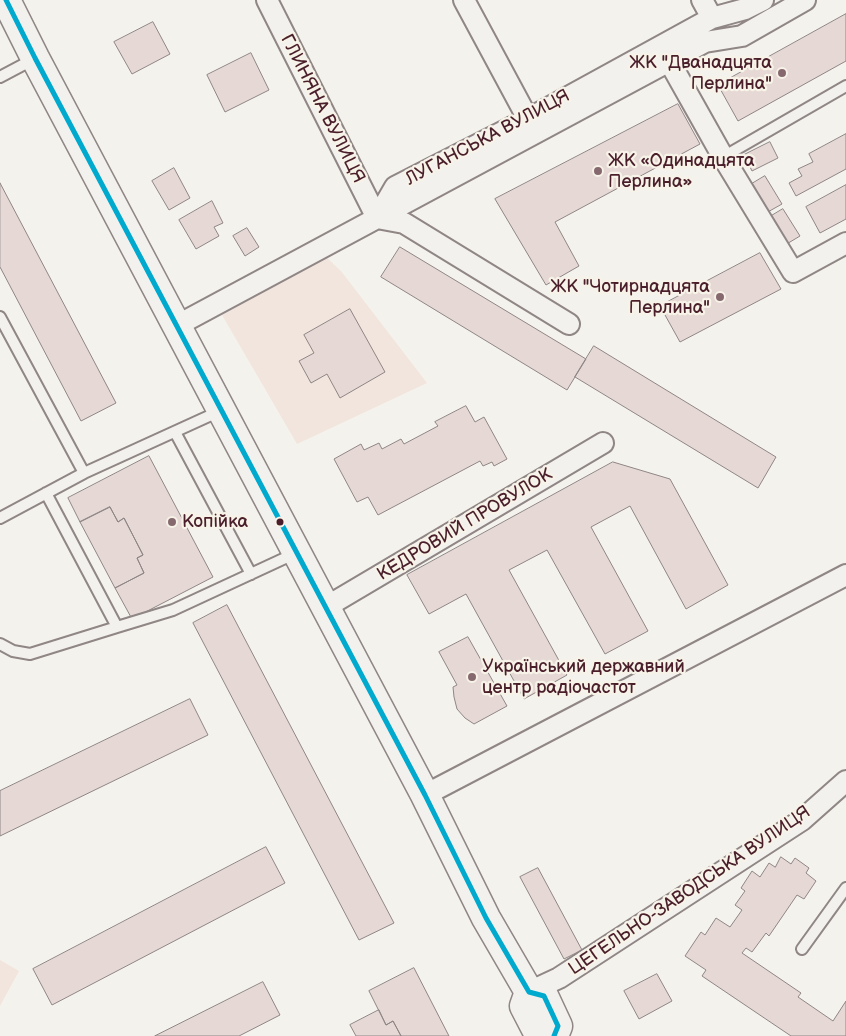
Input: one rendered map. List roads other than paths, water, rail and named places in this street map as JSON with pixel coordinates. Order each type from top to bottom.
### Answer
[{"type":"main road","points":[[6,0],[176,326],[425,794],[486,918],[529,992],[544,996],[558,1026],[554,1036]]},
{"type":"main road","points":[[529,992],[524,1006],[539,1035],[542,1036]]},
{"type":"street","name":"ГЛИНЯНА ВУЛИЦЯ","points":[[267,0],[377,218]]},
{"type":"street","points":[[464,0],[528,119]]},
{"type":"street","points":[[702,0],[712,18]]},
{"type":"street","name":"ЛУГАНСЬКА ВУЛИЦЯ","points":[[377,218],[395,187],[528,119],[712,18],[745,10],[763,0]]},
{"type":"street","points":[[176,326],[705,42],[742,36],[805,0]]},
{"type":"street","points":[[669,61],[723,157],[793,272],[846,243]]},
{"type":"street","points":[[377,218],[404,223],[569,324]]},
{"type":"street","name":"КЕДРОВИЙ ПРОВУЛОК","points":[[326,607],[603,443]]},
{"type":"street","points":[[425,794],[846,575]]},
{"type":"street","name":"ЦЕГЕЛЬНО-ЗАВОДСЬКА ВУЛИЦЯ","points":[[529,992],[559,978],[802,820],[846,781]]},
{"type":"lane","points":[[0,76],[35,58]]},
{"type":"lane","points":[[723,157],[846,86]]},
{"type":"lane","points":[[0,317],[84,472]]},
{"type":"lane","points":[[0,518],[84,472],[221,411]]},
{"type":"lane","points":[[175,432],[252,574]]},
{"type":"lane","points":[[46,493],[118,627]]},
{"type":"lane","points":[[0,644],[12,651],[30,654],[173,610],[297,553]]},
{"type":"lane","points":[[802,949],[846,888]]},
{"type":"place","name":"ЖК \"Дванадцята Перлина\"","points":[[782,73]]},
{"type":"place","name":"ЖК «Одинадцята Перлина»","points":[[598,171]]},
{"type":"place","name":"ЖК \"Чотирнадцята Перлина\"","points":[[720,297]]},
{"type":"place","name":"Копійка","points":[[172,522]]},
{"type":"place","name":"Український державний центр радіочастот","points":[[472,677]]}]
